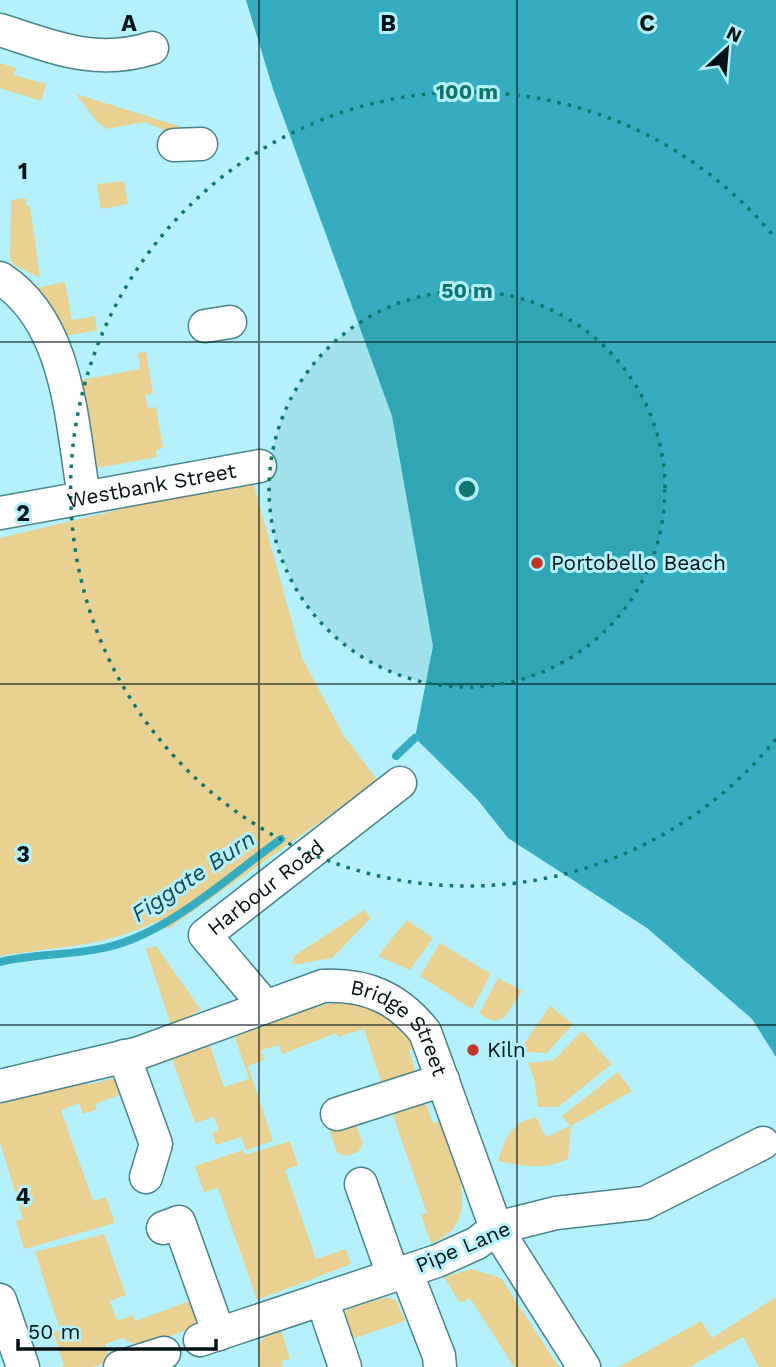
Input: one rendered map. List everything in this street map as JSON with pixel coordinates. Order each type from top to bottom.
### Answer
[{"type":"street","points":[[0,30],[83,55],[121,56],[152,48]]},
{"type":"street","points":[[0,278],[34,309],[50,338],[62,377],[84,496]]},
{"type":"street","name":"Westbank Street","points":[[0,513],[260,466]]},
{"type":"street","name":"Harbour Road","points":[[265,1006],[205,935],[400,782]]},
{"type":"street","name":"Bridge Street","points":[[0,1086],[124,1056],[323,986],[355,986],[377,993],[402,1007],[425,1032],[496,1228],[583,1367]]},
{"type":"street","points":[[124,1056],[156,1144],[146,1177]]},
{"type":"street","points":[[337,1114],[443,1080]]},
{"type":"street","name":"Pipe Lane","points":[[163,1228],[179,1222],[210,1337],[468,1248],[496,1228],[556,1213],[637,1205],[763,1143]]},
{"type":"street","points":[[361,1184],[439,1356],[440,1367]]},
{"type":"street","points":[[322,1299],[345,1367]]},
{"type":"street","points":[[0,1300],[23,1367]]},
{"type":"shaded area","points":[[0,63],[16,68],[14,75],[46,84],[41,101],[0,88]]},
{"type":"shaded area","points":[[76,94],[185,128],[185,138],[144,122],[107,129],[97,122]]},
{"type":"shaded area","points":[[124,181],[128,204],[101,209],[97,184]]},
{"type":"shaded area","points":[[25,198],[27,206],[30,206],[40,278],[14,265],[10,258],[11,200]]},
{"type":"shaded area","points":[[65,282],[72,320],[95,316],[97,330],[65,336],[54,313],[36,288]]},
{"type":"shaded area","points":[[146,352],[153,393],[145,395],[148,408],[156,407],[163,448],[156,450],[157,457],[97,468],[81,380],[140,369],[138,353]]},
{"type":"shaded area","points":[[252,478],[302,658],[344,736],[378,781],[168,929],[159,920],[100,941],[0,956],[0,538]]},
{"type":"shaded area","points":[[364,910],[371,918],[332,958],[292,965],[294,956]]},
{"type":"shaded area","points":[[407,920],[433,938],[410,970],[378,956]]},
{"type":"shaded area","points":[[440,943],[491,974],[472,1009],[420,976]]},
{"type":"shaded area","points":[[156,946],[201,1010],[171,1025],[146,949]]},
{"type":"shaded area","points":[[498,978],[522,991],[504,1018],[493,1021],[479,1014]]},
{"type":"shaded area","points":[[345,1000],[389,1014],[419,1048],[409,1051],[417,1076],[383,1088],[364,1029],[338,1037],[336,1033],[282,1054],[279,1045],[261,1050],[264,1060],[248,1066],[273,1141],[246,1150],[241,1137],[216,1145],[212,1133],[219,1130],[214,1117],[195,1123],[171,1056],[209,1043],[224,1087],[249,1079],[235,1037],[299,1011]]},
{"type":"shaded area","points":[[550,1006],[573,1024],[547,1053],[522,1052],[521,1048]]},
{"type":"shaded area","points":[[582,1031],[612,1064],[558,1107],[538,1107],[534,1078],[528,1063],[554,1060]]},
{"type":"shaded area","points":[[618,1072],[632,1091],[571,1126],[568,1159],[542,1166],[498,1161],[503,1145],[520,1123],[536,1117],[546,1137],[570,1126],[562,1116]]},
{"type":"shaded area","points":[[85,1076],[88,1085],[117,1077],[122,1094],[95,1104],[97,1109],[83,1114],[79,1103],[61,1110],[93,1201],[106,1197],[115,1223],[24,1249],[16,1221],[23,1219],[0,1142],[0,1100]]},
{"type":"shaded area","points":[[423,1096],[433,1123],[441,1121],[462,1190],[462,1207],[458,1222],[448,1234],[431,1243],[421,1215],[427,1213],[390,1107]]},
{"type":"shaded area","points":[[354,1120],[363,1144],[358,1152],[347,1156],[337,1153],[329,1128]]},
{"type":"shaded area","points":[[290,1141],[298,1165],[285,1170],[316,1259],[346,1249],[351,1264],[257,1300],[218,1188],[204,1192],[195,1166],[243,1150],[245,1155]]},
{"type":"shaded area","points":[[104,1234],[126,1295],[110,1301],[116,1318],[120,1320],[133,1315],[136,1321],[192,1300],[198,1317],[193,1327],[157,1341],[138,1344],[123,1338],[105,1344],[110,1361],[93,1367],[61,1367],[64,1365],[53,1332],[60,1330],[35,1252]]},
{"type":"shaded area","points":[[471,1269],[501,1278],[559,1367],[514,1367],[470,1298],[460,1303],[444,1277]]},
{"type":"shaded area","points":[[386,1297],[397,1301],[405,1321],[349,1340],[341,1320],[348,1309]]},
{"type":"shaded area","points":[[776,1297],[776,1367],[759,1367],[743,1337],[689,1367],[619,1367],[701,1321],[712,1338]]},
{"type":"shaded area","points":[[315,1315],[316,1319],[281,1330],[290,1359],[281,1361],[283,1367],[260,1367],[258,1345],[269,1331]]},
{"type":"water","name":"Portobello Beach","points":[[246,0],[776,0],[776,1057],[752,1019],[647,928],[508,838],[477,799],[415,738],[433,646],[392,416],[273,89]]},
{"type":"waterway","name":"Figgate Burn","points":[[396,756],[415,738]]},
{"type":"waterway","name":"Figgate Burn","points":[[0,962],[112,946],[157,928],[200,900],[281,839]]},
{"type":"place","name":"Portobello Beach","points":[[537,563]]},
{"type":"place","name":"Kiln","points":[[473,1050]]}]
